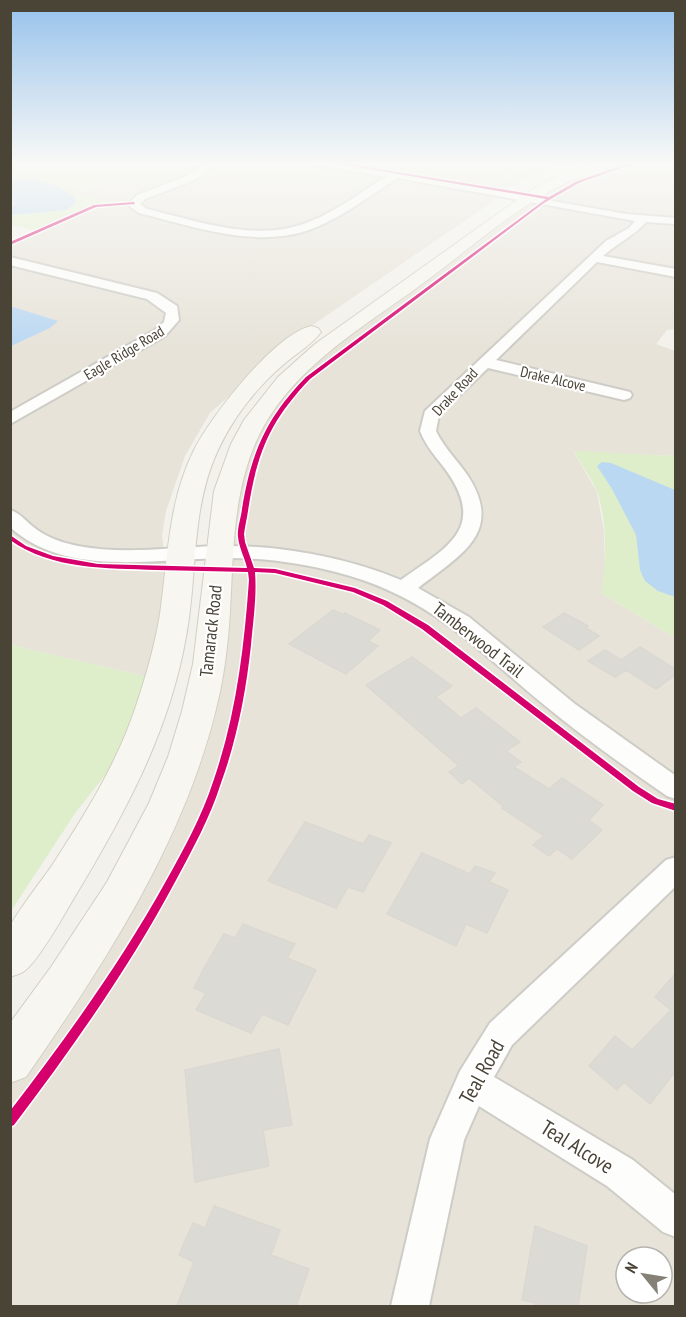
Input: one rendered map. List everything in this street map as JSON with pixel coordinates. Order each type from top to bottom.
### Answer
[{"type":"street","points":[[205,224],[254,233],[278,233],[310,224]]},
{"type":"street","points":[[10,958],[51,902],[94,832],[142,737],[153,706],[172,628],[188,501],[202,459],[222,422],[253,381],[294,344],[466,224]]},
{"type":"street","name":"Tamarack Road","points":[[10,1061],[58,996],[101,929],[139,860],[171,792],[199,714],[209,668],[224,500],[236,458],[256,419],[282,386],[333,339],[492,224]]},
{"type":"street","name":"Drake Road","points":[[610,243],[619,224]]},
{"type":"street","name":"Drake Road","points":[[403,589],[459,545],[474,523],[475,512],[472,500],[428,431],[429,422],[437,407],[610,243],[633,230],[638,224]]},
{"type":"street","points":[[595,258],[675,273]]},
{"type":"street","name":"Eagle Ridge Road","points":[[10,261],[152,296],[177,308],[169,327],[160,333],[10,419]]},
{"type":"street","name":"Drake Alcove","points":[[483,362],[624,395]]},
{"type":"street","name":"Tamberwood Trail","points":[[10,516],[27,534],[66,550],[116,555],[218,552],[296,557],[336,565],[403,589],[461,622],[595,733],[675,789]]},
{"type":"street","name":"Teal Road","points":[[410,1306],[447,1139],[472,1083],[501,1035],[675,868]]},
{"type":"street","name":"Teal Alcove","points":[[472,1083],[620,1173],[675,1219]]},
{"type":"shaded area","points":[[57,224],[459,224],[301,333],[210,413],[185,456],[166,511],[162,535],[166,571],[158,634],[148,677],[11,645],[11,245]]},
{"type":"shaded area","points":[[499,224],[675,224],[675,329],[667,330],[656,344],[675,351],[675,456],[574,452],[597,492],[604,532],[605,573],[601,593],[675,638],[675,1306],[11,1306],[11,1061],[172,792],[245,438],[333,339]]},
{"type":"green space","points":[[58,224],[11,245],[10,242],[36,231],[11,225]]},
{"type":"green space","points":[[574,451],[675,456],[675,638],[601,593],[605,555],[603,515],[597,491]]},
{"type":"green space","points":[[11,645],[148,677],[114,764],[76,812],[11,911]]},
{"type":"water","points":[[10,306],[58,321],[50,328],[11,346]]},
{"type":"water","points":[[602,462],[611,463],[675,490],[675,597],[658,591],[645,581],[640,570],[636,535],[597,466]]},
{"type":"building","points":[[333,610],[344,615],[345,613],[380,630],[368,641],[378,646],[346,674],[289,644]]},
{"type":"building","points":[[564,613],[588,626],[586,628],[599,636],[579,650],[543,627]]},
{"type":"building","points":[[640,647],[675,669],[675,675],[656,689],[626,670],[615,677],[588,661],[605,650],[621,660]]},
{"type":"building","points":[[412,657],[452,686],[436,697],[461,718],[476,708],[520,742],[506,751],[521,762],[514,767],[549,789],[562,778],[603,805],[589,820],[602,830],[572,859],[557,849],[549,856],[533,845],[544,836],[502,808],[504,807],[469,778],[462,784],[449,772],[459,766],[366,685]]},
{"type":"building","points":[[305,822],[363,844],[369,835],[391,843],[363,892],[348,887],[336,908],[268,881]]},
{"type":"building","points":[[422,853],[470,874],[475,866],[495,873],[489,882],[508,890],[487,933],[466,924],[456,946],[387,914]]},
{"type":"building","points":[[243,924],[295,944],[287,958],[316,970],[288,1025],[262,1014],[251,1033],[196,1010],[206,993],[194,988],[204,968],[224,934],[235,938]]},
{"type":"building","points":[[675,974],[675,1072],[650,1104],[624,1082],[617,1090],[589,1066],[615,1036],[632,1050],[671,1010],[655,997]]},
{"type":"building","points":[[279,1049],[292,1125],[263,1130],[269,1166],[195,1182],[185,1070]]},
{"type":"building","points":[[214,1206],[280,1230],[271,1255],[309,1269],[296,1306],[177,1306],[194,1262],[179,1255],[193,1223],[205,1228]]},
{"type":"building","points":[[535,1226],[587,1246],[578,1306],[535,1306],[536,1303],[522,1300]]},
{"type":"cycle path","points":[[10,244],[54,224]]},
{"type":"cycle path","points":[[10,1121],[78,1029],[141,934],[189,847],[214,792],[226,756],[242,682],[252,574],[241,534],[252,472],[264,438],[283,407],[308,378],[513,224]]},
{"type":"cycle path","points":[[10,537],[24,547],[51,558],[98,566],[275,571],[355,590],[385,603],[425,627],[636,789],[655,801],[676,808]]}]
